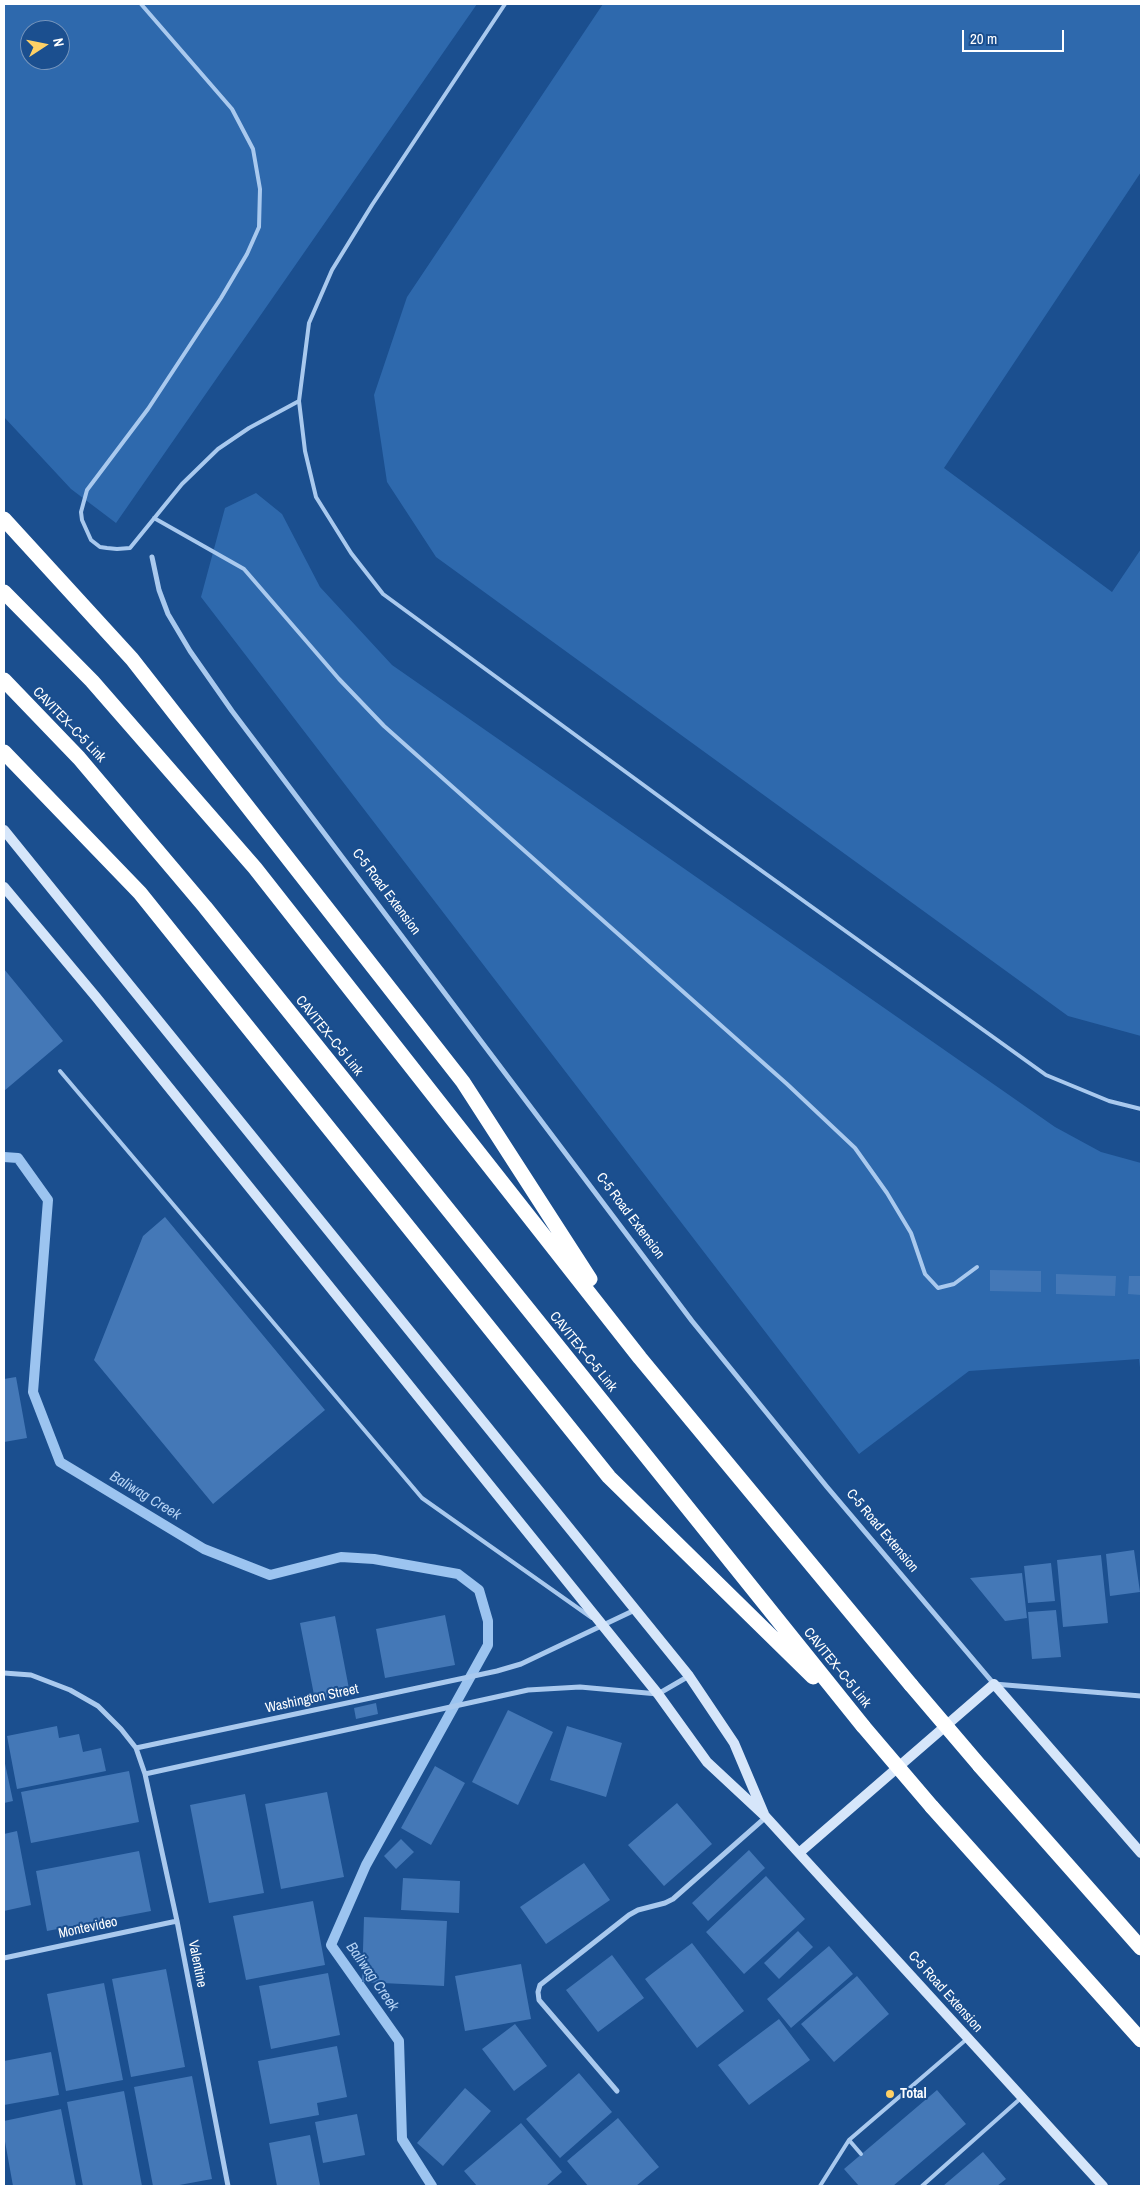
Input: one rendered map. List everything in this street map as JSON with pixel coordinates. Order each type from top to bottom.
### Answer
[{"type":"highway","points":[[4,519],[132,659],[463,1082],[640,1358]]},
{"type":"highway","points":[[4,592],[92,681],[255,868],[640,1358],[911,1685],[1141,1948]]},
{"type":"highway","name":"CAVITEX–C-5 Link","points":[[4,680],[79,758],[181,878],[863,1726],[932,1807],[1141,2040]]},
{"type":"highway","points":[[4,752],[140,893],[609,1477],[863,1726]]},
{"type":"main road","name":"C-5 Road Extension","points":[[4,830],[637,1609],[689,1676],[734,1743],[766,1817]]},
{"type":"main road","name":"C-5 Road Extension","points":[[4,887],[96,998],[658,1694],[707,1762],[766,1817],[1103,2186]]},
{"type":"main road","points":[[799,1853],[994,1684]]},
{"type":"main road","name":"C-5 Road Extension","points":[[994,1684],[1141,1853]]},
{"type":"street","name":"C-5 Road Extension","points":[[152,557],[159,590],[168,614],[186,645],[232,711],[692,1321],[802,1457],[994,1684]]},
{"type":"street","name":"Washington Street","points":[[136,1748],[497,1671],[521,1664],[637,1609]]},
{"type":"street","points":[[4,1673],[31,1675],[70,1690],[98,1706],[122,1728],[136,1748]]},
{"type":"street","points":[[145,1774],[528,1690],[580,1687],[658,1694],[689,1676]]},
{"type":"street","points":[[994,1684],[1141,1696]]},
{"type":"street","name":"Valentine","points":[[136,1748],[145,1774],[177,1921],[228,2186]]},
{"type":"street","points":[[618,2091],[539,2000],[538,1992],[540,1985],[634,1912],[673,1898],[766,1817]]},
{"type":"street","name":"Montevideo","points":[[4,1958],[177,1921]]},
{"type":"lane","points":[[141,4],[232,109],[253,149],[260,189],[259,227],[247,254],[221,298],[148,409],[87,490],[81,512],[84,528],[92,540],[100,547],[117,550],[130,548],[182,484],[218,449],[249,428],[299,401]]},
{"type":"lane","points":[[505,4],[372,205],[332,270],[309,323],[299,401],[305,451],[316,497],[351,553],[383,594],[709,833],[1046,1075],[1109,1101],[1141,1109]]},
{"type":"lane","points":[[154,518],[244,568],[339,679],[384,726],[787,1084],[855,1148],[887,1193],[911,1233],[925,1274],[938,1288],[954,1284],[977,1267]]},
{"type":"lane","points":[[60,1071],[422,1498],[602,1625]]},
{"type":"lane","points":[[820,2186],[849,2140],[968,2038]]},
{"type":"lane","points":[[922,2186],[1022,2097]]},
{"type":"lane","points":[[849,2140],[861,2154]]},
{"type":"shaded area","points":[[4,4],[477,4],[116,523],[71,489],[4,417]]},
{"type":"shaded area","points":[[603,4],[1141,4],[1141,172],[944,468],[1112,592],[1141,549],[1141,1036],[1068,1016],[436,557],[387,482],[374,395],[407,297]]},
{"type":"shaded area","points":[[256,493],[282,514],[320,587],[392,665],[1055,1127],[1101,1152],[1141,1163],[1141,1376],[1139,1359],[969,1371],[859,1454],[201,597],[225,508]]},
{"type":"building","points":[[4,969],[63,1041],[4,1091]]},
{"type":"building","points":[[165,1217],[325,1410],[213,1504],[94,1360],[143,1236]]},
{"type":"building","points":[[990,1270],[1041,1271],[1041,1292],[990,1291]]},
{"type":"building","points":[[1056,1274],[1116,1276],[1115,1296],[1056,1294]]},
{"type":"building","points":[[1129,1276],[1141,1276],[1141,1295],[1128,1294]]},
{"type":"building","points":[[16,1377],[27,1438],[4,1442],[4,1379]]},
{"type":"building","points":[[1134,1550],[1140,1592],[1110,1596],[1106,1554]]},
{"type":"building","points":[[1101,1555],[1108,1623],[1063,1627],[1057,1560]]},
{"type":"building","points":[[1051,1563],[1055,1601],[1028,1603],[1024,1566]]},
{"type":"building","points":[[1022,1573],[1027,1618],[1005,1621],[970,1578]]},
{"type":"building","points":[[1056,1610],[1061,1657],[1032,1659],[1028,1612]]},
{"type":"building","points":[[445,1615],[455,1665],[385,1678],[376,1629]]},
{"type":"building","points":[[335,1616],[350,1694],[315,1700],[300,1623]]},
{"type":"building","points":[[376,1703],[378,1714],[356,1719],[354,1708]]},
{"type":"building","points":[[508,1710],[553,1732],[518,1805],[472,1782]]},
{"type":"building","points":[[57,1726],[59,1738],[79,1734],[83,1752],[101,1748],[106,1771],[17,1789],[7,1736]]},
{"type":"building","points":[[567,1726],[622,1743],[606,1797],[550,1780]]},
{"type":"building","points":[[4,1759],[13,1801],[4,1803]]},
{"type":"building","points":[[435,1766],[465,1783],[431,1845],[401,1828]]},
{"type":"building","points":[[129,1771],[139,1822],[31,1843],[21,1792]]},
{"type":"building","points":[[327,1792],[344,1877],[281,1889],[265,1804]]},
{"type":"building","points":[[245,1794],[264,1893],[209,1903],[190,1805]]},
{"type":"building","points":[[677,1803],[712,1844],[664,1886],[628,1845]]},
{"type":"building","points":[[17,1831],[31,1905],[4,1911],[4,1834]]},
{"type":"building","points":[[401,1839],[414,1852],[396,1869],[384,1856]]},
{"type":"building","points":[[749,1850],[765,1868],[708,1921],[692,1903]]},
{"type":"building","points":[[139,1851],[151,1911],[47,1931],[36,1871]]},
{"type":"building","points":[[584,1863],[610,1900],[546,1944],[520,1907]]},
{"type":"building","points":[[766,1876],[805,1919],[744,1974],[706,1932]]},
{"type":"building","points":[[403,1878],[460,1881],[459,1913],[401,1910]]},
{"type":"building","points":[[313,1901],[325,1965],[246,1980],[233,1916]]},
{"type":"building","points":[[364,1917],[447,1921],[444,1986],[362,1982]]},
{"type":"building","points":[[798,1931],[813,1947],[779,1979],[764,1963]]},
{"type":"building","points":[[692,1943],[744,2011],[697,2048],[645,1979]]},
{"type":"building","points":[[829,1946],[853,1974],[791,2028],[767,1999]]},
{"type":"building","points":[[612,1955],[644,1998],[598,2032],[566,1990]]},
{"type":"building","points":[[521,1964],[531,2019],[465,2031],[455,1976]]},
{"type":"building","points":[[166,1969],[185,2067],[131,2077],[112,1979]]},
{"type":"building","points":[[328,1973],[340,2035],[271,2049],[259,1986]]},
{"type":"building","points":[[857,1976],[889,2014],[834,2062],[801,2024]]},
{"type":"building","points":[[104,1983],[123,2080],[66,2091],[47,1994]]},
{"type":"building","points":[[779,2019],[810,2060],[749,2105],[718,2065]]},
{"type":"building","points":[[515,2024],[547,2066],[514,2091],[482,2049]]},
{"type":"building","points":[[337,2046],[347,2097],[317,2103],[319,2115],[270,2124],[258,2061]]},
{"type":"building","points":[[51,2052],[59,2095],[4,2105],[4,2061]]},
{"type":"building","points":[[579,2073],[612,2112],[560,2158],[526,2119]]},
{"type":"building","points":[[192,2076],[212,2179],[174,2186],[153,2186],[134,2087]]},
{"type":"building","points":[[465,2088],[491,2111],[443,2166],[417,2143]]},
{"type":"building","points":[[937,2090],[966,2124],[893,2186],[859,2186],[844,2169]]},
{"type":"building","points":[[124,2091],[142,2186],[83,2186],[67,2102]]},
{"type":"building","points":[[61,2109],[76,2186],[13,2186],[4,2136],[4,2121]]},
{"type":"building","points":[[357,2114],[365,2155],[323,2163],[315,2122]]},
{"type":"building","points":[[618,2118],[659,2167],[636,2186],[588,2186],[567,2161]]},
{"type":"building","points":[[521,2123],[562,2172],[546,2186],[477,2186],[464,2171]]},
{"type":"building","points":[[310,2135],[320,2185],[277,2186],[269,2143]]},
{"type":"building","points":[[983,2152],[1006,2179],[997,2186],[943,2186]]},
{"type":"waterway","name":"Baliwag Creek","points":[[4,1157],[18,1158],[48,1200],[33,1392],[60,1462],[204,1549],[270,1575],[341,1557],[374,1559],[458,1574],[479,1590],[488,1621],[488,1645],[366,1865],[331,1945],[399,2041],[402,2139],[432,2186]]},
{"type":"place","name":"Total","points":[[890,2094]]}]
